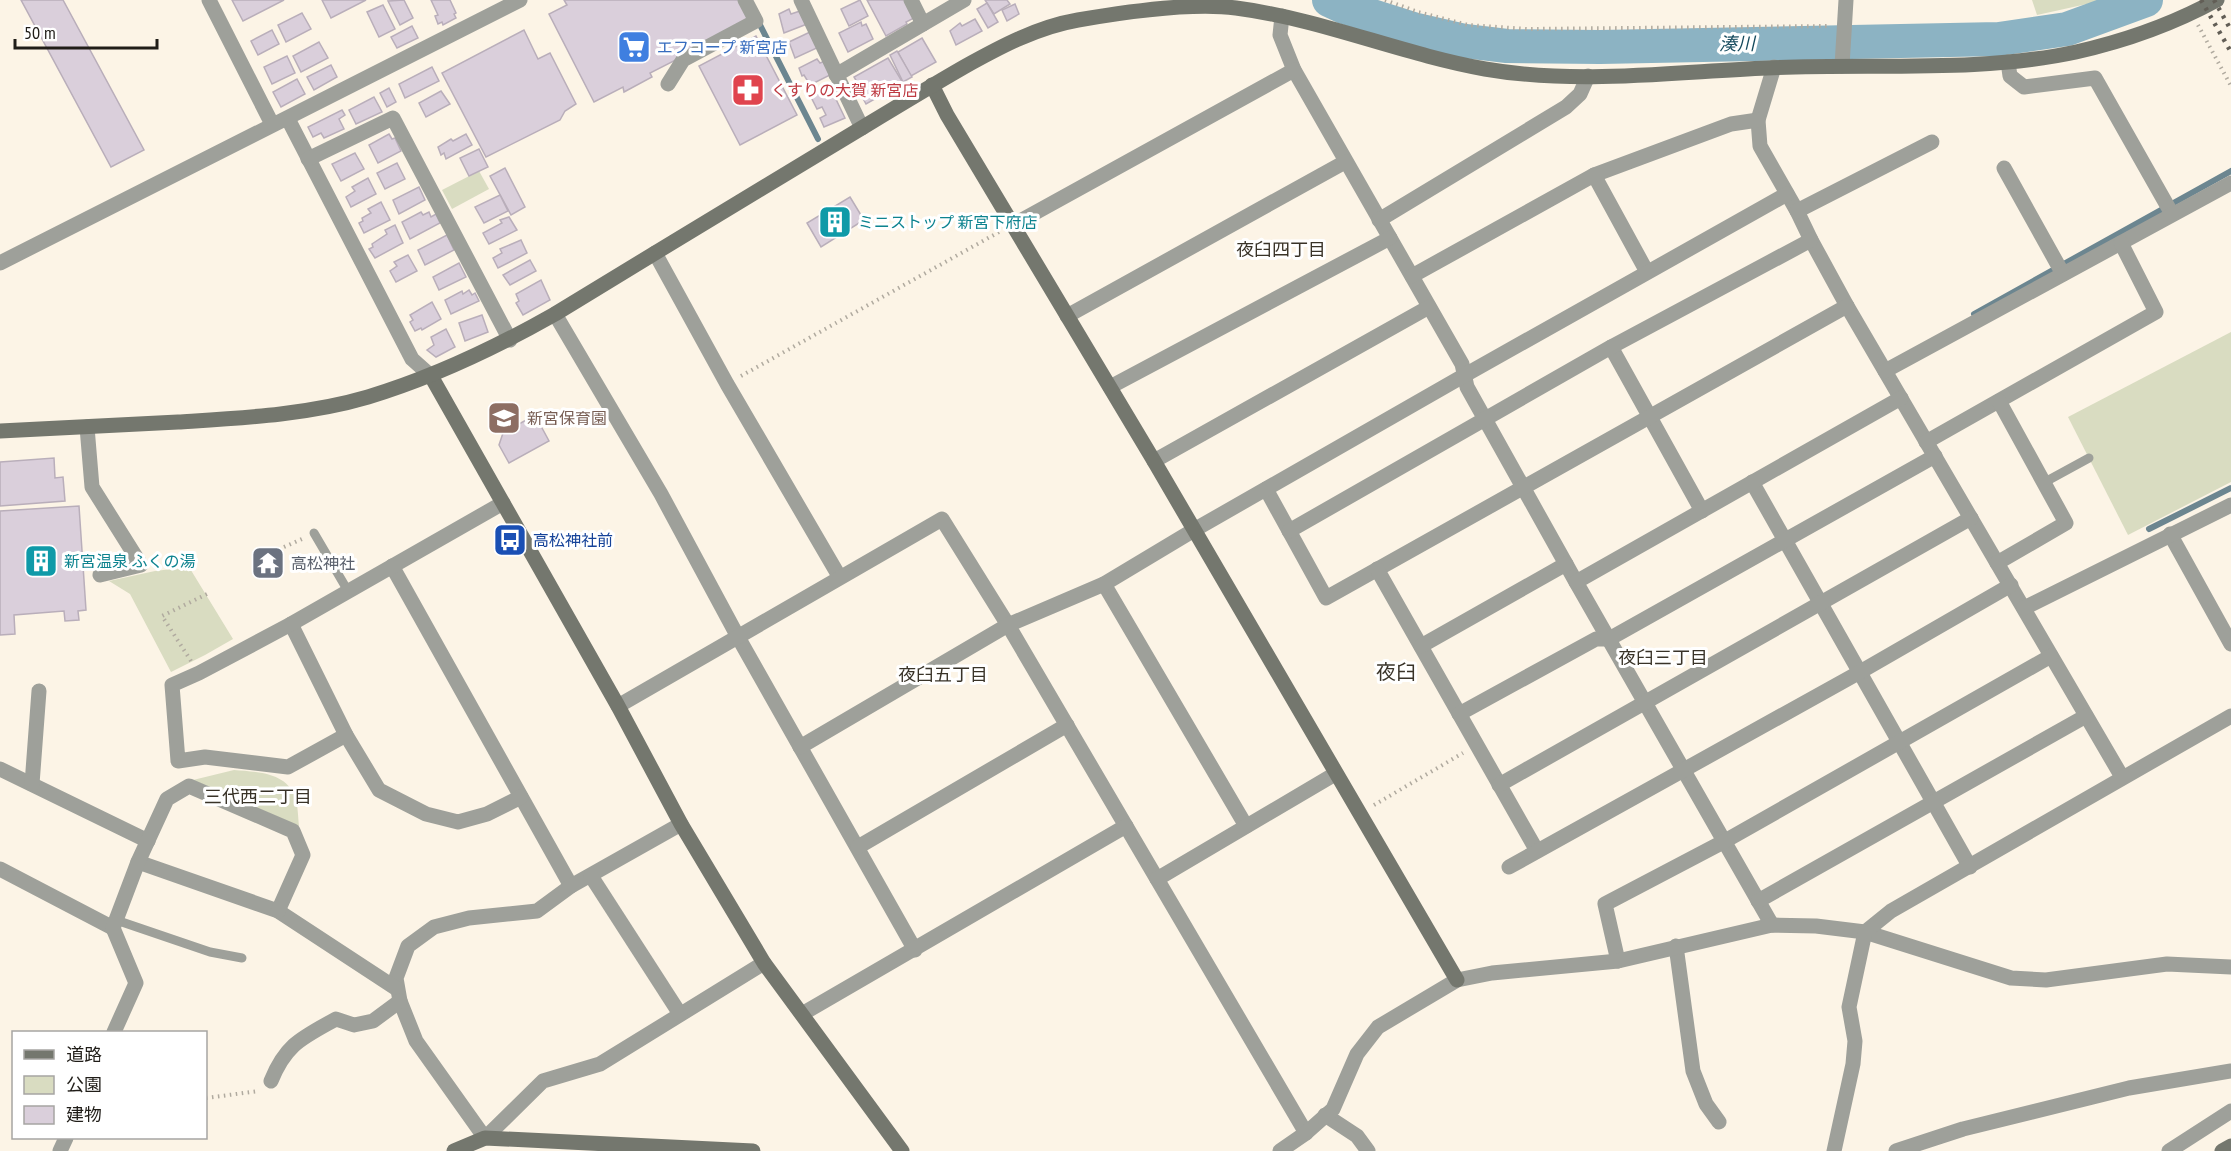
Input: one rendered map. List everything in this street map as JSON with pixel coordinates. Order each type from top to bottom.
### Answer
[{"type":"street","points":[[209,0],[272,124]]},
{"type":"street","points":[[0,263],[520,0]]},
{"type":"street","points":[[668,84],[683,60],[756,21],[745,0]]},
{"type":"street","points":[[801,0],[861,128]]},
{"type":"street","points":[[911,0],[922,24]]},
{"type":"street","points":[[836,75],[964,0]]},
{"type":"street","points":[[1842,66],[1846,0]]},
{"type":"street","points":[[0,431],[220,420],[296,412],[365,398],[431,376],[510,340],[555,314],[932,85],[1012,40],[1072,20],[1161,4],[1230,7],[1282,16],[1487,69],[1530,75],[1588,76],[1774,67],[2008,62],[2072,53],[2117,42],[2192,14],[2217,0]]},
{"type":"street","points":[[1282,16],[1280,35],[1294,70],[1462,364],[1467,387],[1576,582],[1772,925]]},
{"type":"street","points":[[2008,62],[2010,76],[2024,87],[2095,78],[2172,214]]},
{"type":"street","points":[[1774,67],[1758,120],[1760,146],[1797,210],[1847,306],[2122,777]]},
{"type":"street","points":[[1013,225],[1294,70]]},
{"type":"street","points":[[1379,220],[1566,106],[1580,94],[1588,76]]},
{"type":"street","points":[[932,85],[947,115],[1154,461],[1457,980]]},
{"type":"street","points":[[288,118],[412,359],[431,376],[618,706],[681,824],[764,963],[902,1151]]},
{"type":"street","points":[[308,159],[393,118],[510,340]]},
{"type":"street","points":[[1412,276],[1594,175],[1731,124],[1758,120]]},
{"type":"street","points":[[1797,210],[1932,142]]},
{"type":"street","points":[[1067,316],[1345,162]]},
{"type":"street","points":[[2004,168],[2063,274]]},
{"type":"street","points":[[1594,175],[1647,272]]},
{"type":"street","points":[[1885,371],[2231,183]]},
{"type":"street","points":[[800,747],[1008,625],[1104,584],[1465,375],[1787,194]]},
{"type":"street","points":[[1110,387],[1390,238]]},
{"type":"street","points":[[1289,531],[1611,347],[1811,240]]},
{"type":"street","points":[[1926,442],[2156,312],[2121,243]]},
{"type":"street","points":[[655,253],[839,576]]},
{"type":"street","points":[[1266,489],[1326,598],[1847,306]]},
{"type":"street","points":[[1154,461],[1429,307]]},
{"type":"street","points":[[555,314],[661,494],[738,637],[915,950]]},
{"type":"street","points":[[1611,347],[1702,511]]},
{"type":"street","points":[[1576,582],[1901,398]]},
{"type":"street","points":[[1997,563],[2066,522],[1999,401]]},
{"type":"street","points":[[87,427],[92,487],[141,565],[100,575]]},
{"type":"street","points":[[1459,714],[1596,639],[1609,639],[1935,456]]},
{"type":"street","points":[[1752,482],[1970,867]]},
{"type":"street","points":[[346,735],[288,767],[205,757],[178,761],[172,685],[291,624],[503,503]]},
{"type":"street","points":[[2024,608],[2231,505]]},
{"type":"street","points":[[1499,785],[1971,518]]},
{"type":"street","points":[[618,706],[839,576],[942,519],[1008,625],[1306,1133]]},
{"type":"street","points":[[2170,534],[2231,644]]},
{"type":"street","points":[[1421,646],[1566,564]]},
{"type":"street","points":[[392,566],[571,886]]},
{"type":"street","points":[[1377,570],[1537,851]]},
{"type":"street","points":[[1104,584],[1246,826]]},
{"type":"street","points":[[1509,867],[1860,672],[2011,585]]},
{"type":"street","points":[[291,624],[346,735],[379,790],[426,814],[458,822],[488,814],[521,797]]},
{"type":"street","points":[[1618,961],[1605,904],[1725,841],[2051,656]]},
{"type":"street","points":[[32,784],[39,691]]},
{"type":"street","points":[[1758,901],[2086,716]]},
{"type":"street","points":[[1834,1151],[1853,1064],[1855,1041],[1849,1007],[1864,932],[1891,911],[2231,716]]},
{"type":"street","points":[[858,848],[1067,725]]},
{"type":"street","points":[[0,769],[148,841]]},
{"type":"street","points":[[1157,879],[1335,774]]},
{"type":"street","points":[[114,1031],[136,983],[114,924],[138,862],[167,798],[189,786],[293,831],[303,855],[278,911]]},
{"type":"street","points":[[681,824],[571,886],[537,911],[469,918],[434,927],[408,946],[396,978],[399,995],[416,1041],[485,1138],[552,1146],[753,1151]]},
{"type":"street","points":[[802,1014],[1126,826]]},
{"type":"street","points":[[138,862],[278,911],[399,995]]},
{"type":"street","points":[[0,869],[114,924]]},
{"type":"street","points":[[591,876],[680,1014]]},
{"type":"street","points":[[1280,1151],[1306,1133],[1333,1109],[1357,1054],[1378,1027],[1457,980],[1492,973],[1618,961],[1772,925],[1816,926],[1864,932],[2011,978],[2046,980],[2167,964],[2231,968]]},
{"type":"street","points":[[1676,946],[1692,1071],[1706,1104],[1719,1122]]},
{"type":"street","points":[[454,1151],[485,1138],[543,1082],[600,1064],[764,963]]},
{"type":"street","points":[[271,1081],[279,1062],[293,1044],[336,1019],[354,1025],[373,1022],[399,995]]},
{"type":"street","points":[[1896,1151],[1963,1129],[2129,1088],[2231,1071]]},
{"type":"street","points":[[2169,1151],[2231,1111]]},
{"type":"street","points":[[1325,1115],[1357,1136],[1368,1151]]},
{"type":"street","points":[[2222,1151],[2231,1146]]},
{"type":"lane","points":[[2045,482],[2090,458]]},
{"type":"lane","points":[[314,533],[348,591]]},
{"type":"lane","points":[[114,924],[210,952],[242,958]]},
{"type":"path","points":[[1385,0],[1418,12],[1468,25],[1527,29],[1843,26]]},
{"type":"path","points":[[2192,14],[2231,86]]},
{"type":"path","points":[[728,384],[1013,225]]},
{"type":"path","points":[[284,548],[314,533]]},
{"type":"path","points":[[199,673],[162,616],[207,594]]},
{"type":"path","points":[[1359,813],[1477,745]]},
{"type":"path","points":[[207,1098],[263,1090],[271,1081]]},
{"type":"green space","points":[[2032,0],[2105,0],[2037,15]]},
{"type":"green space","points":[[479,171],[489,189],[452,209],[442,190]]},
{"type":"green space","points":[[2231,332],[2231,482],[2128,535],[2068,417]]},
{"type":"green space","points":[[189,567],[233,639],[171,672],[130,594],[109,581],[155,571]]},
{"type":"green space","points":[[234,770],[270,775],[285,783],[295,797],[299,826],[193,780]]},
{"type":"building","points":[[21,0],[63,0],[144,150],[111,167]]},
{"type":"building","points":[[232,0],[284,0],[243,21]]},
{"type":"building","points":[[322,0],[366,0],[331,18]]},
{"type":"building","points":[[404,0],[413,18],[400,25],[388,1]]},
{"type":"building","points":[[431,0],[450,0],[456,18],[443,25],[442,22],[438,24],[435,16],[438,15]]},
{"type":"building","name":"エフコープ 新宮店","points":[[564,0],[743,0],[754,20],[650,73],[652,77],[624,92],[623,87],[594,102],[549,14],[567,5]]},
{"type":"building","points":[[860,0],[868,16],[849,26],[841,9]]},
{"type":"building","points":[[867,0],[907,0],[916,17],[886,36]]},
{"type":"building","points":[[985,0],[1007,0],[1010,4],[994,14]]},
{"type":"building","points":[[987,3],[998,22],[988,28],[977,9]]},
{"type":"building","points":[[1015,4],[1019,14],[1007,21],[1002,10]]},
{"type":"building","points":[[383,5],[395,29],[379,37],[367,12]]},
{"type":"building","points":[[789,9],[791,14],[800,11],[807,24],[784,33],[779,14]]},
{"type":"building","points":[[302,13],[311,29],[286,42],[278,25]]},
{"type":"building","points":[[975,19],[982,31],[956,45],[950,31],[960,23],[962,26]]},
{"type":"building","points":[[861,22],[862,26],[866,24],[873,39],[848,52],[839,33]]},
{"type":"building","points":[[412,26],[418,38],[397,48],[391,37]]},
{"type":"building","points":[[272,30],[279,44],[258,55],[251,41]]},
{"type":"building","points":[[524,30],[538,59],[550,53],[576,104],[565,111],[560,120],[486,157],[442,73]]},
{"type":"building","points":[[810,32],[819,47],[795,58],[789,42]]},
{"type":"building","name":"くすりの大賀 新宮店","points":[[756,36],[797,115],[740,145],[699,66]]},
{"type":"building","points":[[922,38],[936,62],[911,76],[898,52]]},
{"type":"building","points":[[319,42],[328,58],[301,72],[293,56]]},
{"type":"building","points":[[897,51],[912,77],[903,82],[890,55]]},
{"type":"building","points":[[287,56],[295,73],[272,84],[264,67]]},
{"type":"building","points":[[888,58],[903,83],[866,104],[859,91],[862,90],[854,77]]},
{"type":"building","points":[[817,59],[820,63],[825,61],[832,74],[810,85],[804,75],[802,76],[799,68]]},
{"type":"building","points":[[331,65],[337,77],[314,90],[307,77]]},
{"type":"building","points":[[432,67],[439,81],[405,98],[399,84]]},
{"type":"building","points":[[297,79],[305,94],[281,107],[273,92]]},
{"type":"building","points":[[835,82],[839,90],[833,93],[845,118],[824,127],[820,118],[826,115],[822,107],[817,109],[811,97],[822,92],[821,88]]},
{"type":"building","points":[[389,88],[396,102],[387,107],[380,93]]},
{"type":"building","points":[[441,91],[450,104],[426,117],[419,103]]},
{"type":"building","points":[[374,97],[382,112],[356,124],[349,110]]},
{"type":"building","points":[[342,110],[345,115],[339,119],[344,129],[324,138],[321,133],[313,137],[308,127]]},
{"type":"building","points":[[389,134],[392,139],[395,138],[401,151],[378,163],[369,145]]},
{"type":"building","points":[[466,134],[472,145],[446,159],[444,153],[441,155],[438,147]]},
{"type":"building","points":[[479,149],[488,167],[469,176],[460,158]]},
{"type":"building","points":[[355,153],[364,169],[341,181],[332,164]]},
{"type":"building","points":[[397,163],[405,179],[385,189],[377,173]]},
{"type":"building","points":[[505,168],[525,207],[511,215],[490,176]]},
{"type":"building","points":[[368,178],[376,194],[351,207],[346,197],[355,191],[352,187]]},
{"type":"building","points":[[419,187],[425,200],[399,214],[393,200]]},
{"type":"building","points":[[500,195],[508,211],[484,223],[475,207]]},
{"type":"building","name":"ミニストップ 新宮下府店","points":[[850,197],[864,220],[821,247],[807,223]]},
{"type":"building","points":[[381,202],[390,220],[364,233],[359,223],[363,221],[362,218],[371,213],[368,209]]},
{"type":"building","points":[[421,212],[423,215],[429,212],[431,217],[436,214],[440,223],[410,239],[402,222]]},
{"type":"building","points":[[509,217],[517,230],[489,244],[483,233],[502,223],[500,220]]},
{"type":"building","points":[[395,225],[403,243],[375,258],[369,249],[373,247],[372,244],[387,234],[385,230]]},
{"type":"building","points":[[447,235],[454,250],[425,265],[418,250]]},
{"type":"building","points":[[521,240],[527,253],[498,268],[493,258],[502,253],[500,249]]},
{"type":"building","points":[[408,255],[417,271],[396,282],[390,271],[397,266],[394,262]]},
{"type":"building","points":[[530,260],[536,271],[510,285],[503,275]]},
{"type":"building","points":[[459,263],[466,277],[439,290],[433,277]]},
{"type":"building","points":[[541,280],[550,300],[523,315],[516,303],[519,301],[516,294]]},
{"type":"building","points":[[469,290],[472,295],[475,293],[479,301],[451,314],[445,300]]},
{"type":"building","points":[[432,302],[441,319],[422,330],[421,328],[415,331],[410,322],[413,320],[410,315]]},
{"type":"building","points":[[482,315],[488,332],[465,341],[459,323]]},
{"type":"building","points":[[446,329],[455,347],[436,357],[427,350],[434,345],[431,337]]},
{"type":"building","points":[[535,415],[549,441],[509,463],[499,445],[503,433]]},
{"type":"building","points":[[54,458],[55,478],[63,477],[65,501],[0,506],[0,462]]},
{"type":"building","name":"新宮温泉 ふくの湯","points":[[79,506],[86,610],[78,611],[79,620],[65,621],[64,611],[14,615],[15,634],[0,635],[0,511]]},
{"type":"waterway","name":"湊川","points":[[1329,0],[1413,29],[1465,41],[1507,46],[1600,47],[1999,39],[2067,29],[2146,0]]},
{"type":"waterway","points":[[757,19],[818,139]]},
{"type":"waterway","points":[[1974,314],[2231,171]]},
{"type":"waterway","points":[[2149,529],[2231,488]]},
{"type":"railway","points":[[2201,0],[2231,52]]},
{"type":"railway","points":[[2214,0],[2231,30]]},
{"type":"place","name":"エフコープ 新宮店","points":[[634,47]]},
{"type":"place","name":"くすりの大賀 新宮店","points":[[748,90]]},
{"type":"place","name":"ミニストップ 新宮下府店","points":[[835,222]]},
{"type":"place","name":"新宮保育園","points":[[504,418]]},
{"type":"place","name":"高松神社前","points":[[510,540]]},
{"type":"place","name":"新宮温泉 ふくの湯","points":[[41,561]]},
{"type":"place","name":"高松神社","points":[[268,563]]},
{"type":"district","name":"夜臼四丁目","points":[[1281,250]]},
{"type":"district","name":"夜臼三丁目","points":[[1663,658]]},
{"type":"district","name":"夜臼","points":[[1396,672]]},
{"type":"district","name":"夜臼五丁目","points":[[943,675]]},
{"type":"district","name":"三代西二丁目","points":[[258,797]]}]
